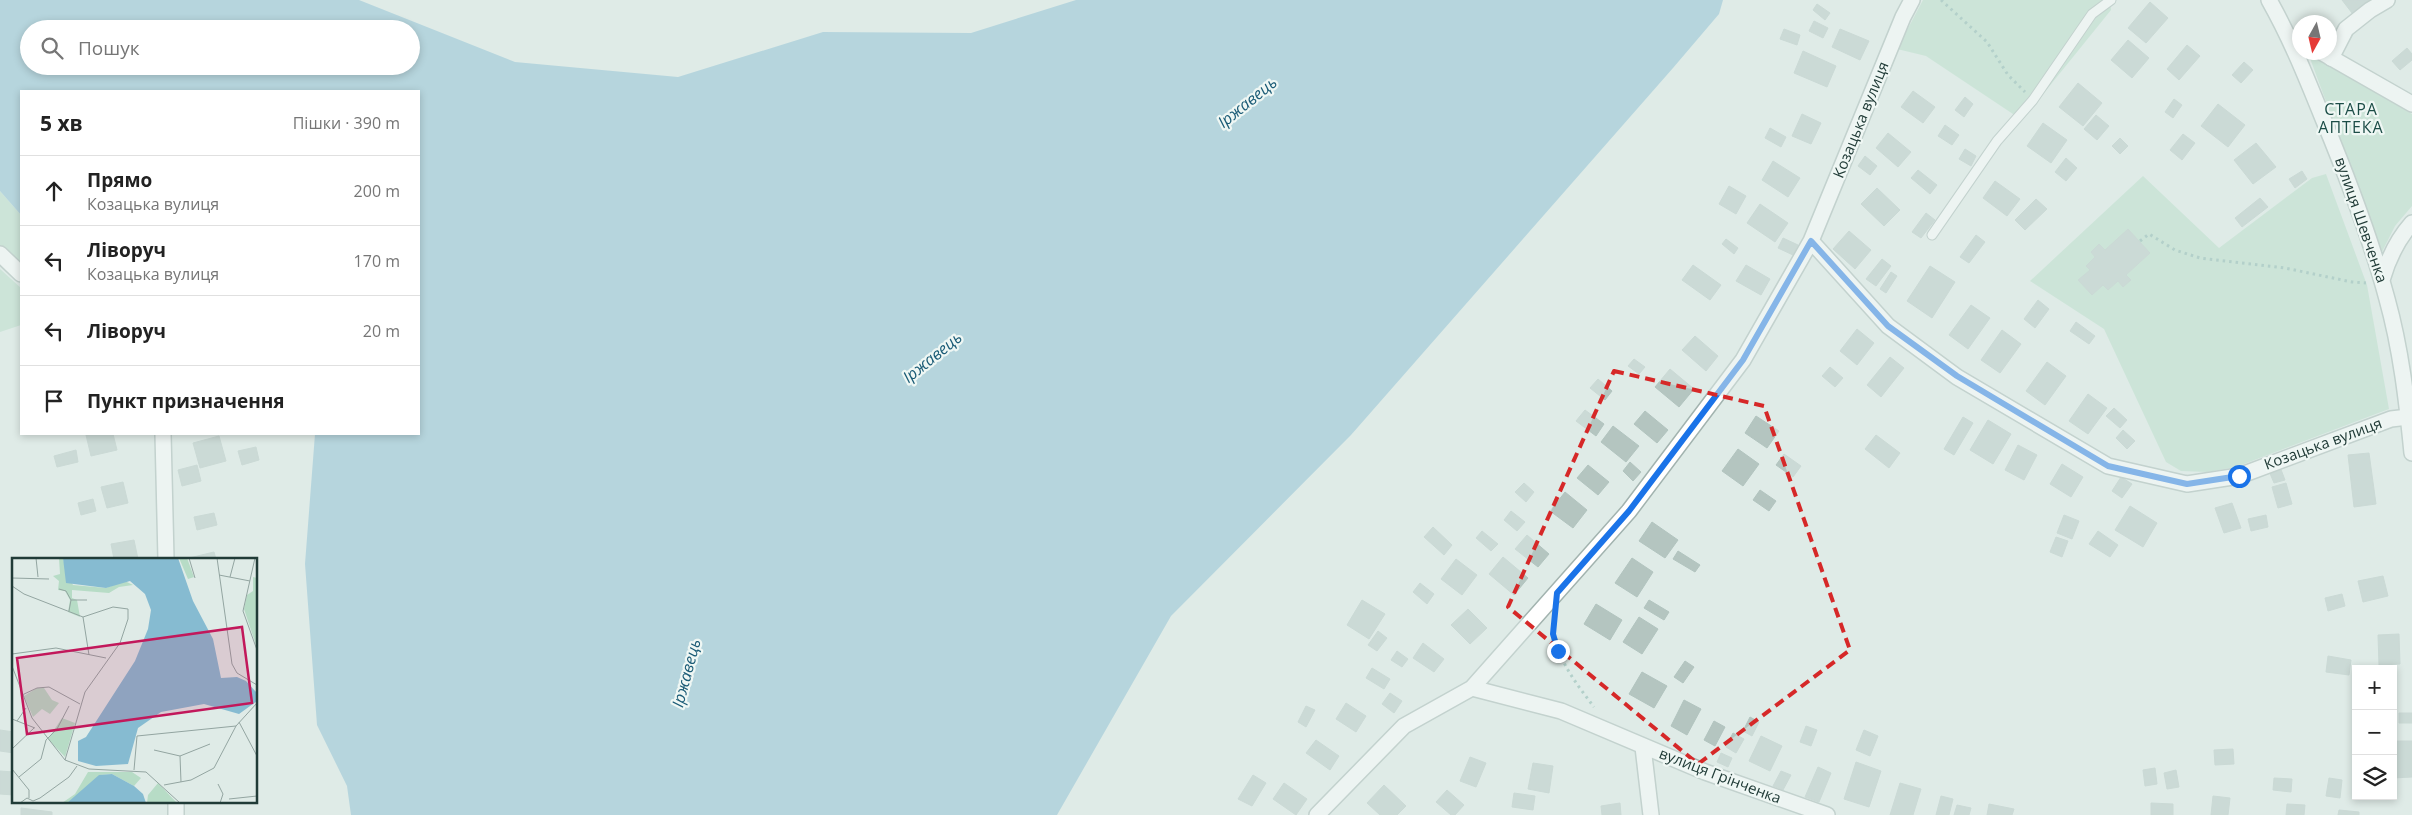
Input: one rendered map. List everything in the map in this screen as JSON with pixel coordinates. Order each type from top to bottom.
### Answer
[{"type":"street","name":"Козацька вулиця","points":[[1317,815],[1404,726],[1472,688],[1629,511],[1743,360],[1811,241],[1903,17],[1912,0]]},
{"type":"street","name":"вулиця Шевченка","points":[[2269,0],[2292,35]]},
{"type":"street","points":[[2337,41],[2346,29],[2370,10],[2387,0]]},
{"type":"street","name":"вулиця Шевченка","points":[[2302,60],[2343,166],[2382,280],[2392,320],[2412,453]]},
{"type":"street","points":[[2335,60],[2412,104]]},
{"type":"street","points":[[2382,280],[2388,260],[2404,232],[2412,223]]},
{"type":"street","name":"Козацька вулиця","points":[[1811,241],[1888,326],[1957,376],[2108,466],[2187,484],[2239,476],[2374,424],[2408,417]]},
{"type":"street","points":[[0,254],[20,273]]},
{"type":"street","points":[[163,435],[166,558]]},
{"type":"street","name":"вулиця Грінченка","points":[[1472,688],[1560,711],[1613,732],[1643,747],[1826,815]]},
{"type":"street","name":"вулиця Грінченка","points":[[1643,747],[1651,815]]},
{"type":"street","points":[[176,802],[176,815]]},
{"type":"lane","points":[[1932,235],[1997,141],[2033,100],[2092,14],[2111,0]]},
{"type":"path","points":[[1941,0],[1987,42],[2008,75],[2033,100]]},
{"type":"path","points":[[2140,242],[2149,234],[2175,250],[2200,258],[2285,268],[2352,282],[2371,283],[2382,280]]},
{"type":"path","points":[[1557,593],[1553,634],[1558,651],[1595,708]]},
{"type":"highlighted area","points":[[1614,371],[1764,406],[1850,650],[1698,764],[1508,607]]},
{"type":"green space","points":[[1923,0],[2110,0],[2111,10],[2022,120],[1926,56],[1897,49]]},
{"type":"green space","points":[[2311,60],[2320,60],[2412,114],[2412,206],[2395,226],[2382,252]]},
{"type":"green space","points":[[2326,174],[2367,285],[2389,409],[2236,467],[2207,472],[2181,471],[2166,462],[2104,329],[2030,281],[2143,176],[2219,248],[2312,178]]},
{"type":"green space","points":[[0,191],[20,214],[20,266],[0,248]]},
{"type":"green space","points":[[0,269],[20,287],[20,325],[0,332]]},
{"type":"water","name":"Іржавець","points":[[0,0],[359,0],[409,20],[20,20],[20,75],[420,75],[420,24],[515,62],[678,77],[823,32],[971,33],[1076,0],[1723,0],[1719,14],[1673,68],[1351,435],[1171,616],[1057,815],[351,815],[347,786],[317,725],[305,564],[315,435],[420,435],[420,90],[20,90],[20,214],[0,191]]},
{"type":"building","points":[[2342,0],[2371,0],[2352,13]]},
{"type":"building","points":[[2150,2],[2168,18],[2146,43],[2128,28]]},
{"type":"building","points":[[1817,4],[1830,13],[1825,20],[1813,10]]},
{"type":"building","points":[[1814,21],[1828,28],[1823,38],[1809,31]]},
{"type":"building","points":[[1784,29],[1800,35],[1797,45],[1780,39]]},
{"type":"building","points":[[1840,29],[1869,41],[1860,60],[1832,47]]},
{"type":"building","points":[[2128,40],[2149,58],[2132,78],[2111,60]]},
{"type":"building","points":[[2187,45],[2200,56],[2179,80],[2167,69]]},
{"type":"building","points":[[2407,48],[2412,54],[2412,60],[2400,70],[2392,61]]},
{"type":"building","points":[[1803,51],[1836,66],[1827,87],[1794,73]]},
{"type":"building","points":[[2244,62],[2253,70],[2241,83],[2232,75]]},
{"type":"building","points":[[2078,83],[2102,103],[2083,126],[2059,107]]},
{"type":"building","points":[[1913,91],[1935,107],[1923,123],[1901,107]]},
{"type":"building","points":[[1965,97],[1973,104],[1964,117],[1955,110]]},
{"type":"building","points":[[2174,99],[2182,105],[2173,118],[2165,112]]},
{"type":"building","points":[[2218,104],[2245,125],[2228,147],[2201,126]]},
{"type":"building","points":[[1802,114],[1821,123],[1811,144],[1792,136]]},
{"type":"building","points":[[2096,115],[2109,126],[2097,140],[2084,129]]},
{"type":"building","points":[[2043,123],[2067,140],[2051,163],[2027,146]]},
{"type":"building","points":[[1945,125],[1959,135],[1952,145],[1938,136]]},
{"type":"building","points":[[1770,128],[1786,137],[1781,147],[1765,138]]},
{"type":"building","points":[[1888,133],[1911,152],[1898,167],[1876,148]]},
{"type":"building","points":[[2183,134],[2195,143],[2182,160],[2170,150]]},
{"type":"building","points":[[2120,138],[2128,146],[2120,154],[2112,146]]},
{"type":"building","points":[[2256,143],[2276,167],[2253,184],[2234,160]]},
{"type":"building","points":[[1965,149],[1976,156],[1971,166],[1959,159]]},
{"type":"building","points":[[1865,156],[1877,166],[1870,175],[1858,166]]},
{"type":"building","points":[[2066,158],[2077,168],[2066,181],[2055,172]]},
{"type":"building","points":[[1773,161],[1800,178],[1788,197],[1762,180]]},
{"type":"building","points":[[1918,170],[1937,185],[1930,194],[1911,178]]},
{"type":"building","points":[[2302,171],[2307,179],[2295,188],[2289,179]]},
{"type":"building","points":[[1995,181],[2020,199],[2007,216],[1983,198]]},
{"type":"building","points":[[1729,186],[1746,196],[1736,214],[1719,204]]},
{"type":"building","points":[[1877,188],[1900,210],[1884,226],[1861,204]]},
{"type":"building","points":[[2260,198],[2268,207],[2242,227],[2235,218]]},
{"type":"building","points":[[2036,199],[2047,209],[2025,230],[2015,220]]},
{"type":"building","points":[[1760,204],[1788,223],[1775,242],[1747,223]]},
{"type":"building","points":[[1926,213],[1935,220],[1921,238],[1912,232]]},
{"type":"building","points":[[2128,229],[2150,253],[2126,275],[2131,280],[2123,287],[2118,281],[2108,290],[2103,285],[2092,295],[2078,280],[2090,270],[2086,266],[2095,257],[2091,252],[2099,244],[2105,250]]},
{"type":"building","points":[[1849,231],[1871,250],[1855,269],[1833,249]]},
{"type":"building","points":[[1976,235],[1985,242],[1969,263],[1960,257]]},
{"type":"building","points":[[1783,238],[1798,245],[1793,255],[1778,248]]},
{"type":"building","points":[[1726,239],[1738,248],[1734,254],[1722,244]]},
{"type":"building","points":[[1882,259],[1891,266],[1876,286],[1866,279]]},
{"type":"building","points":[[1693,265],[1721,285],[1710,300],[1682,280]]},
{"type":"building","points":[[1746,265],[1770,279],[1761,295],[1736,281]]},
{"type":"building","points":[[1930,266],[1955,282],[1932,318],[1907,301]]},
{"type":"building","points":[[1891,272],[1897,276],[1886,293],[1880,289]]},
{"type":"building","points":[[2038,300],[2049,309],[2035,328],[2024,319]]},
{"type":"building","points":[[1971,305],[1990,318],[1968,349],[1949,335]]},
{"type":"building","points":[[2076,322],[2095,336],[2089,344],[2070,331]]},
{"type":"building","points":[[1857,329],[1874,343],[1857,365],[1840,351]]},
{"type":"building","points":[[2002,330],[2021,344],[2000,373],[1981,360]]},
{"type":"building","points":[[1695,336],[1718,356],[1706,371],[1682,350]]},
{"type":"building","points":[[1890,357],[1904,368],[1881,397],[1867,385]]},
{"type":"building","points":[[1634,359],[1645,367],[1639,374],[1628,366]]},
{"type":"building","points":[[2047,362],[2066,376],[2045,405],[2026,391]]},
{"type":"building","points":[[1830,367],[1843,378],[1835,387],[1822,376]]},
{"type":"building","points":[[1670,369],[1694,389],[1679,407],[1655,387]]},
{"type":"building","points":[[1598,379],[1612,391],[1605,400],[1590,388]]},
{"type":"building","points":[[2088,394],[2107,408],[2088,434],[2069,421]]},
{"type":"building","points":[[2114,408],[2127,420],[2120,428],[2106,416]]},
{"type":"building","points":[[1585,410],[1604,424],[1596,436],[1576,421]]},
{"type":"building","points":[[1645,411],[1668,430],[1657,443],[1634,424]]},
{"type":"building","points":[[1756,416],[1779,431],[1767,448],[1745,433]]},
{"type":"building","points":[[1963,417],[1973,423],[1954,455],[1944,449]]},
{"type":"building","points":[[1988,420],[2011,434],[1993,464],[1970,450]]},
{"type":"building","points":[[1613,426],[1639,446],[1626,462],[1601,442]]},
{"type":"building","points":[[2123,430],[2135,441],[2127,449],[2116,438]]},
{"type":"building","points":[[86,435],[113,435],[117,450],[91,456]]},
{"type":"building","points":[[1876,435],[1900,453],[1889,468],[1865,449]]},
{"type":"building","points":[[219,436],[226,461],[200,468],[193,443]]},
{"type":"building","points":[[2018,445],[2037,455],[2024,480],[2005,470]]},
{"type":"building","points":[[256,447],[259,460],[242,465],[238,451]]},
{"type":"building","points":[[1738,449],[1759,464],[1743,486],[1722,471]]},
{"type":"building","points":[[76,450],[78,462],[57,467],[54,456]]},
{"type":"building","points":[[2369,453],[2376,504],[2354,507],[2348,455]]},
{"type":"building","points":[[1784,454],[1801,466],[1793,477],[1776,465]]},
{"type":"building","points":[[1630,462],[1641,472],[1633,481],[1623,471]]},
{"type":"building","points":[[2062,464],[2083,477],[2071,497],[2050,484]]},
{"type":"building","points":[[197,465],[201,481],[182,486],[178,470]]},
{"type":"building","points":[[1588,465],[1609,482],[1598,495],[1577,478]]},
{"type":"building","points":[[2280,467],[2285,480],[2274,483],[2269,471]]},
{"type":"building","points":[[2121,477],[2132,484],[2122,498],[2112,491]]},
{"type":"building","points":[[123,482],[128,503],[107,508],[101,487]]},
{"type":"building","points":[[1524,483],[1534,492],[1526,502],[1515,492]]},
{"type":"building","points":[[2286,483],[2292,504],[2278,508],[2272,487]]},
{"type":"building","points":[[1760,490],[1776,501],[1769,511],[1753,500]]},
{"type":"building","points":[[1565,492],[1587,510],[1573,528],[1550,511]]},
{"type":"building","points":[[93,499],[96,511],[81,515],[78,503]]},
{"type":"building","points":[[2232,503],[2241,528],[2224,533],[2215,508]]},
{"type":"building","points":[[2130,506],[2157,523],[2143,547],[2115,530]]},
{"type":"building","points":[[1511,511],[1525,522],[1517,531],[1504,520]]},
{"type":"building","points":[[214,513],[217,525],[197,530],[194,517]]},
{"type":"building","points":[[2064,515],[2079,521],[2072,539],[2057,533]]},
{"type":"building","points":[[2266,515],[2268,527],[2251,531],[2248,519]]},
{"type":"building","points":[[1652,522],[1678,540],[1665,558],[1639,541]]},
{"type":"building","points":[[1433,527],[1452,545],[1444,555],[1424,537]]},
{"type":"building","points":[[1482,531],[1498,544],[1491,551],[1476,538]]},
{"type":"building","points":[[2098,531],[2118,545],[2110,557],[2089,544]]},
{"type":"building","points":[[1527,535],[1549,554],[1538,567],[1515,549]]},
{"type":"building","points":[[2056,537],[2068,541],[2062,557],[2050,552]]},
{"type":"building","points":[[134,540],[138,558],[114,558],[111,544]]},
{"type":"building","points":[[1678,551],[1700,565],[1695,572],[1673,559]]},
{"type":"building","points":[[214,552],[216,558],[189,558]]},
{"type":"building","points":[[1503,557],[1528,578],[1514,595],[1489,574]]},
{"type":"building","points":[[1632,558],[1653,572],[1637,597],[1615,583]]},
{"type":"building","points":[[1456,559],[1477,575],[1462,595],[1441,579]]},
{"type":"building","points":[[2383,576],[2388,596],[2363,602],[2358,581]]},
{"type":"building","points":[[1420,583],[1434,594],[1427,604],[1413,592]]},
{"type":"building","points":[[2342,594],[2345,606],[2328,611],[2325,598]]},
{"type":"building","points":[[1362,600],[1385,614],[1369,639],[1347,625]]},
{"type":"building","points":[[1649,600],[1669,612],[1664,620],[1644,608]]},
{"type":"building","points":[[1596,604],[1622,620],[1610,640],[1584,624]]},
{"type":"building","points":[[1468,609],[1487,628],[1470,644],[1451,625]]},
{"type":"building","points":[[1639,617],[1658,629],[1642,654],[1623,642]]},
{"type":"building","points":[[1378,631],[1387,638],[1377,651],[1368,645]]},
{"type":"building","points":[[2399,634],[2400,664],[2379,665],[2378,635]]},
{"type":"building","points":[[1423,643],[1444,659],[1434,672],[1413,658]]},
{"type":"building","points":[[1397,651],[1408,659],[1402,667],[1391,660]]},
{"type":"building","points":[[2328,656],[2351,660],[2349,675],[2326,672]]},
{"type":"building","points":[[1685,661],[1694,667],[1683,683],[1674,677]]},
{"type":"building","points":[[1372,668],[1390,679],[1384,689],[1366,678]]},
{"type":"building","points":[[1642,672],[1667,686],[1654,708],[1629,694]]},
{"type":"building","points":[[1390,693],[1402,701],[1394,713],[1382,704]]},
{"type":"building","points":[[1684,700],[1701,709],[1687,735],[1671,726]]},
{"type":"building","points":[[1346,703],[1366,716],[1356,732],[1336,719]]},
{"type":"building","points":[[1306,706],[1315,710],[1306,727],[1298,722]]},
{"type":"building","points":[[2399,713],[2412,713],[2412,723],[2399,723]]},
{"type":"building","points":[[1750,717],[1759,722],[1752,736],[1743,731]]},
{"type":"building","points":[[1714,721],[1725,727],[1715,746],[1704,740]]},
{"type":"building","points":[[1806,726],[1817,730],[1811,746],[1800,742]]},
{"type":"building","points":[[0,730],[12,732],[12,753],[0,751]]},
{"type":"building","points":[[1864,730],[1878,736],[1870,756],[1856,750]]},
{"type":"building","points":[[1733,733],[1744,739],[1736,753],[1726,747]]},
{"type":"building","points":[[1761,736],[1782,746],[1770,771],[1749,761]]},
{"type":"building","points":[[1316,740],[1339,756],[1330,770],[1306,753]]},
{"type":"building","points":[[2397,741],[2412,741],[2412,777],[2397,778]]},
{"type":"building","points":[[2233,749],[2234,764],[2215,765],[2214,750]]},
{"type":"building","points":[[1721,753],[1732,758],[1728,767],[1717,762]]},
{"type":"building","points":[[1470,757],[1486,763],[1476,787],[1460,781]]},
{"type":"building","points":[[1856,762],[1881,771],[1869,807],[1844,799]]},
{"type":"building","points":[[1533,763],[1553,766],[1549,793],[1528,789]]},
{"type":"building","points":[[1818,767],[1831,773],[1819,802],[1805,797]]},
{"type":"building","points":[[2155,768],[2157,784],[2145,786],[2143,770]]},
{"type":"building","points":[[2176,770],[2179,787],[2167,789],[2164,773]]},
{"type":"building","points":[[0,771],[12,772],[12,795],[0,794]]},
{"type":"building","points":[[1781,771],[1791,775],[1783,790],[1773,786]]},
{"type":"building","points":[[1253,775],[1266,783],[1252,806],[1238,799]]},
{"type":"building","points":[[2274,778],[2292,779],[2291,792],[2273,790]]},
{"type":"building","points":[[2329,778],[2342,780],[2340,798],[2326,796]]},
{"type":"building","points":[[1284,783],[1307,799],[1296,815],[1273,799]]},
{"type":"building","points":[[1900,783],[1921,789],[1913,815],[1890,815]]},
{"type":"building","points":[[1384,785],[1406,806],[1397,815],[1380,815],[1367,803]]},
{"type":"building","points":[[1447,790],[1464,805],[1455,815],[1451,815],[1436,802]]},
{"type":"building","points":[[1514,793],[1535,796],[1533,810],[1512,807]]},
{"type":"building","points":[[1941,796],[1953,799],[1949,815],[1936,815]]},
{"type":"building","points":[[2213,796],[2230,798],[2228,815],[2211,815]]},
{"type":"building","points":[[1620,803],[1621,815],[1602,815],[1601,806]]},
{"type":"building","points":[[2151,803],[2173,804],[2173,815],[2151,815]]},
{"type":"building","points":[[1989,804],[2014,809],[2012,815],[1987,815]]},
{"type":"building","points":[[2287,804],[2305,805],[2304,815],[2286,815]]},
{"type":"building","points":[[1957,805],[1971,808],[1969,815],[1954,815]]},
{"type":"building","points":[[21,808],[52,812],[52,815],[21,815]]},
{"type":"building","points":[[2339,810],[2359,812],[2359,815],[2338,815]]},
{"type":"district","name":"СТАРА АПТЕКА","points":[[2351,118]]},
{"type":"route","points":[[1558,651],[1553,634],[1557,593],[1629,511],[1743,360],[1811,241],[1888,326],[1957,376],[2108,466],[2187,484],[2239,476]]}]
